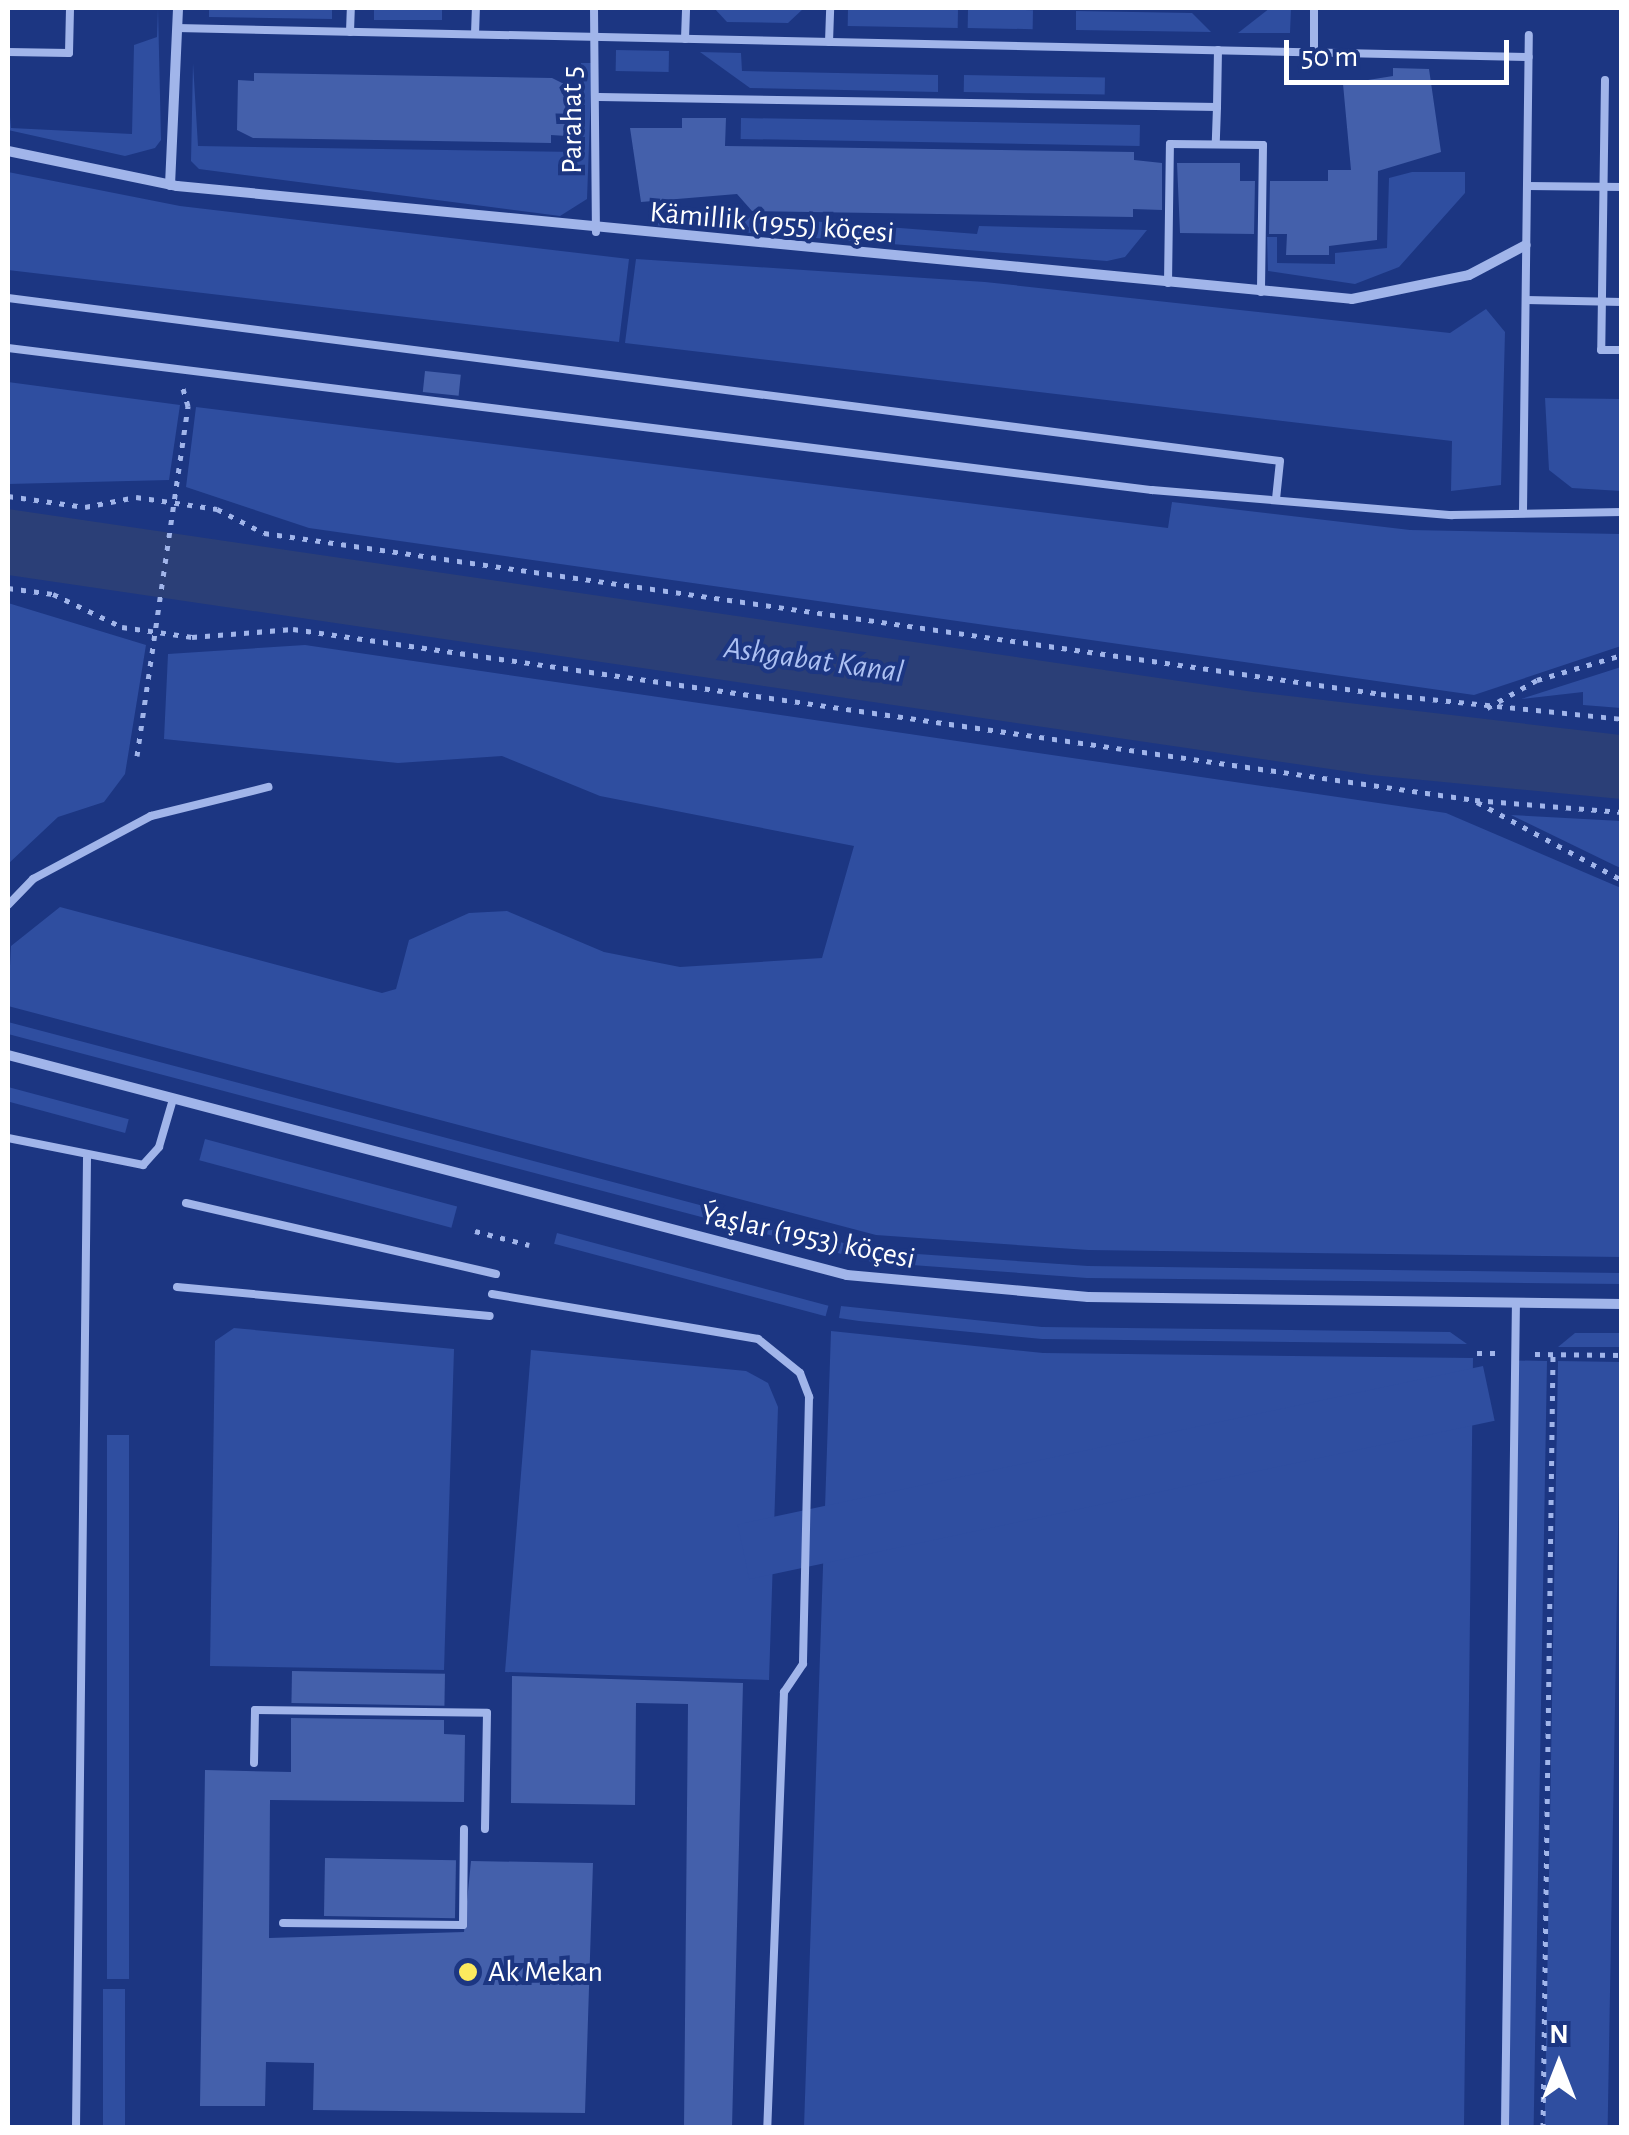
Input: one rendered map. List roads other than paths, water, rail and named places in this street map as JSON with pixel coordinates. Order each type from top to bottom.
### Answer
[{"type":"street","points":[[170,186],[178,8]]},
{"type":"street","name":"Kämillik (1955) köçesi","points":[[8,152],[170,186],[596,232],[1261,292],[1400,294],[1468,276],[1526,246]]},
{"type":"street","name":"Ýaşlar (1953) köçesi","points":[[8,1055],[847,1275],[1020,1294],[1622,1304]]},
{"type":"lane","points":[[8,52],[69,53],[70,8]]},
{"type":"lane","points":[[350,32],[351,8]]},
{"type":"lane","points":[[475,34],[476,8]]},
{"type":"lane","name":"Parahat 5","points":[[594,8],[599,97],[596,232]]},
{"type":"lane","points":[[685,39],[686,8]]},
{"type":"lane","points":[[829,42],[830,8]]},
{"type":"lane","points":[[1314,8],[1314,52]]},
{"type":"lane","points":[[177,28],[1529,57]]},
{"type":"lane","points":[[1523,511],[1529,36]]},
{"type":"lane","points":[[1216,144],[1218,50]]},
{"type":"lane","points":[[1605,80],[1601,350],[1622,350]]},
{"type":"lane","points":[[599,97],[1217,107]]},
{"type":"lane","points":[[1168,283],[1170,144],[1263,145],[1261,292]]},
{"type":"lane","points":[[1527,186],[1622,187]]},
{"type":"lane","points":[[8,298],[1280,461],[1276,500]]},
{"type":"lane","points":[[1526,300],[1622,302]]},
{"type":"lane","points":[[8,348],[1276,500],[1452,515],[1622,512]]},
{"type":"lane","points":[[8,904],[33,879],[151,816],[268,787]]},
{"type":"lane","points":[[8,1138],[127,1166],[151,1159],[172,1099]]},
{"type":"lane","points":[[76,2128],[88,1158]]},
{"type":"lane","points":[[186,1203],[496,1274]]},
{"type":"lane","points":[[177,1287],[490,1316]]},
{"type":"lane","points":[[492,1294],[758,1339],[800,1373],[809,1397],[803,1664],[784,1692],[768,2128]]},
{"type":"lane","points":[[1505,2128],[1516,1303]]},
{"type":"lane","points":[[254,1763],[255,1710],[487,1713],[485,1829]]},
{"type":"lane","points":[[284,1922],[462,1924],[464,1829]]},
{"type":"water","name":"Ashgabat Kanal","points":[[8,509],[1254,692],[1621,735],[1621,799],[1371,775],[8,575]]},
{"type":"place","name":"Ak Mekan","points":[[468,1972]]}]
